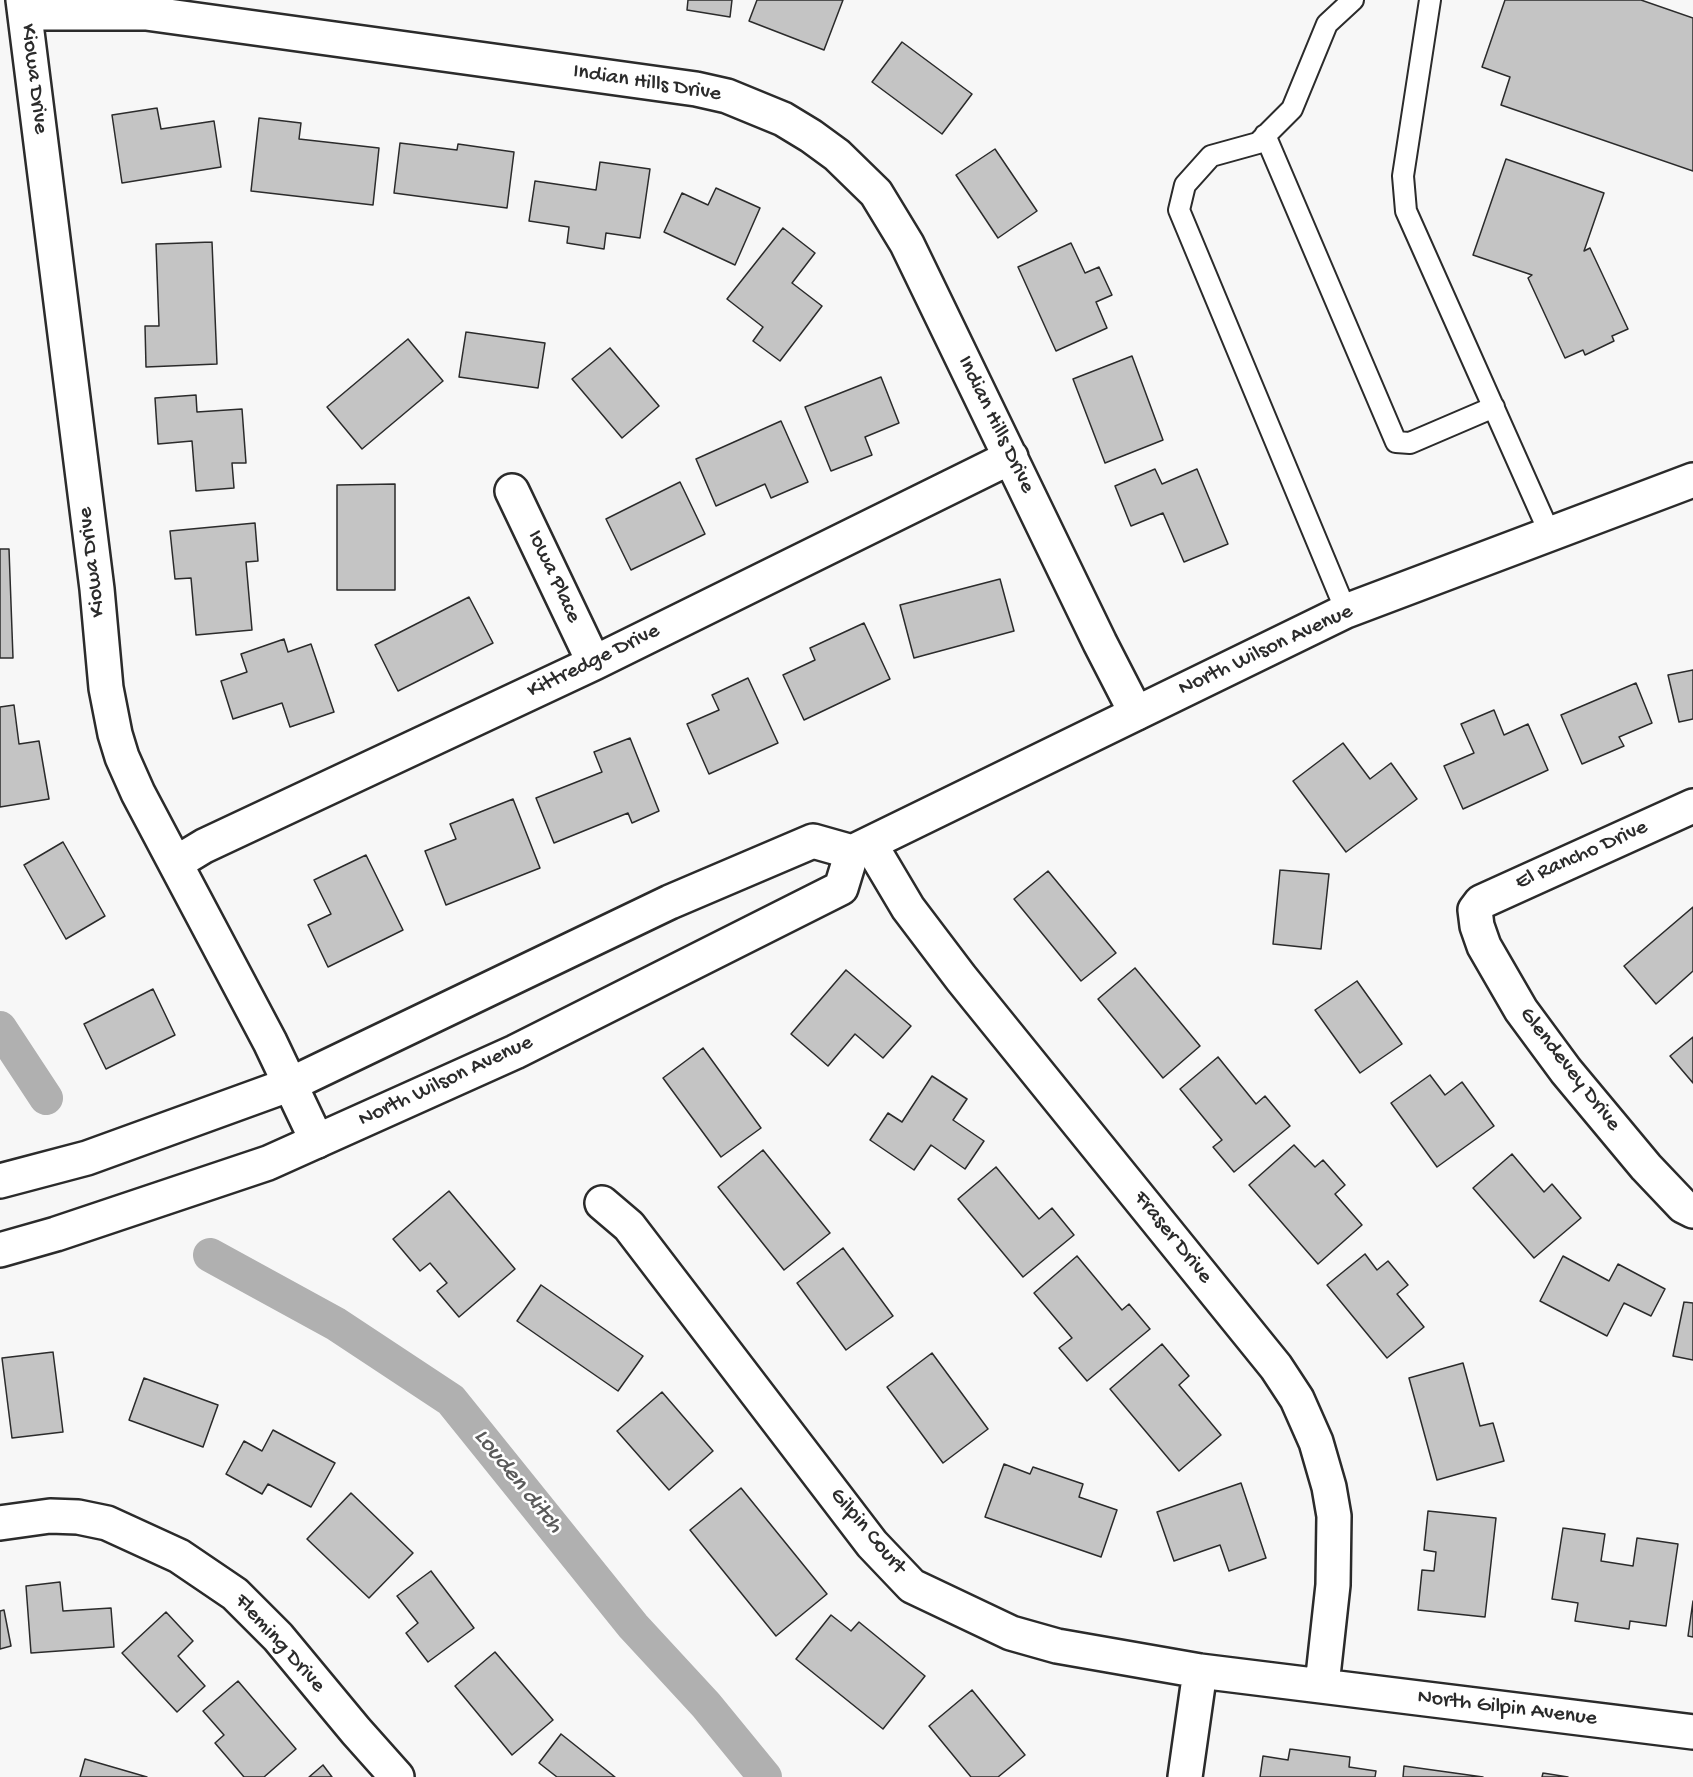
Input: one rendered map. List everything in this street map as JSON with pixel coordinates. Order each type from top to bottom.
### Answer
[{"type":"street","name":"Indian Hills Drive","points":[[24,7],[146,13],[684,87],[727,96],[783,119],[837,155],[876,193],[907,244],[1136,713]]},
{"type":"street","name":"Kiowa Drive","points":[[24,7],[97,589],[106,688],[122,757],[138,793],[291,1084],[317,1141]]},
{"type":"street","name":"Kittredge Drive","points":[[176,862],[204,846],[594,663],[1011,457]]},
{"type":"street","name":"North Wilson Avenue","points":[[0,1250],[56,1234],[268,1163],[515,1052],[841,888],[861,848],[1346,611],[1693,480]]},
{"type":"street","name":"Iowa Place","points":[[512,491],[594,663]]},
{"type":"street","name":"El Rancho Drive","points":[[1474,910],[1481,902],[1693,806]]},
{"type":"street","points":[[0,1181],[87,1158],[291,1084],[670,902],[813,841],[861,848]]},
{"type":"street","name":"Fraser Drive","points":[[861,848],[961,978],[1269,1358],[1297,1400],[1316,1442],[1329,1487],[1334,1516],[1333,1585],[1322,1685]]},
{"type":"street","name":"Glendevey Drive","points":[[1474,910],[1484,946],[1521,1010],[1566,1071],[1646,1167],[1683,1206],[1693,1211]]},
{"type":"street","name":"Gilpin Court","points":[[602,1203],[629,1226],[872,1544],[912,1586],[1011,1633],[1058,1646],[1200,1671],[1322,1685]]},
{"type":"street","name":"Fleming Drive","points":[[0,1523],[50,1516],[78,1517],[107,1523],[179,1556],[235,1594],[271,1629],[397,1777]]},
{"type":"street","points":[[1185,1777],[1200,1671]]},
{"type":"street","name":"North Gilpin Avenue","points":[[1322,1685],[1693,1732]]},
{"type":"lane","points":[[1346,611],[1179,210],[1185,185],[1211,156],[1258,143],[1292,109],[1327,24],[1353,0]]},
{"type":"lane","points":[[1430,0],[1403,176],[1406,211],[1550,534]]},
{"type":"lane","points":[[1265,135],[1396,442],[1410,443],[1494,407]]},
{"type":"building","points":[[688,0],[732,0],[730,17],[687,10]]},
{"type":"building","points":[[757,0],[843,0],[824,50],[749,21]]},
{"type":"building","points":[[1505,0],[1641,0],[1693,18],[1693,171],[1501,105],[1510,77],[1482,67]]},
{"type":"building","points":[[902,42],[972,94],[942,134],[872,82]]},
{"type":"building","points":[[157,108],[161,129],[214,121],[221,167],[122,183],[112,115]]},
{"type":"building","points":[[259,118],[301,123],[299,139],[379,148],[373,205],[251,191]]},
{"type":"building","points":[[400,143],[457,150],[458,144],[514,152],[507,208],[394,193]]},
{"type":"building","points":[[995,149],[1037,211],[998,238],[956,175]]},
{"type":"building","points":[[1506,159],[1604,193],[1584,251],[1590,248],[1628,329],[1612,336],[1614,341],[1585,355],[1583,350],[1565,358],[1528,278],[1532,275],[1473,255]]},
{"type":"building","points":[[600,162],[650,169],[640,238],[606,233],[604,249],[567,243],[569,227],[529,221],[535,181],[596,190]]},
{"type":"building","points":[[716,188],[760,208],[735,265],[664,232],[682,193],[708,205]]},
{"type":"building","points":[[783,228],[815,253],[792,283],[822,306],[780,361],[753,341],[763,327],[727,299]]},
{"type":"building","points":[[212,242],[217,364],[146,367],[145,326],[159,326],[156,244]]},
{"type":"building","points":[[1071,243],[1085,273],[1099,267],[1112,295],[1096,302],[1107,328],[1056,351],[1018,267]]},
{"type":"building","points":[[466,332],[545,343],[538,388],[459,377]]},
{"type":"building","points":[[408,339],[443,381],[362,449],[327,407]]},
{"type":"building","points":[[610,348],[659,406],[622,438],[572,379]]},
{"type":"building","points":[[1132,356],[1163,440],[1105,463],[1073,379]]},
{"type":"building","points":[[881,377],[899,423],[865,437],[872,455],[831,471],[805,407]]},
{"type":"building","points":[[196,395],[197,412],[242,409],[246,463],[232,463],[234,488],[196,491],[192,441],[158,444],[155,398]]},
{"type":"building","points":[[781,421],[808,482],[771,498],[765,484],[716,506],[696,459]]},
{"type":"building","points":[[1155,469],[1162,484],[1197,469],[1228,544],[1184,562],[1163,513],[1131,526],[1115,486]]},
{"type":"building","points":[[680,482],[705,534],[631,570],[606,519]]},
{"type":"building","points":[[395,484],[395,590],[337,590],[337,485]]},
{"type":"building","points":[[255,523],[258,561],[246,562],[252,630],[196,635],[191,578],[175,579],[170,531]]},
{"type":"building","points":[[0,549],[9,549],[13,658],[0,658]]},
{"type":"building","points":[[1000,579],[1014,631],[914,658],[900,605]]},
{"type":"building","points":[[469,597],[493,643],[398,691],[375,645]]},
{"type":"building","points":[[864,623],[890,679],[804,720],[783,675],[815,660],[810,648]]},
{"type":"building","points":[[284,639],[288,652],[311,644],[334,712],[290,727],[282,703],[233,719],[221,681],[247,672],[241,654]]},
{"type":"building","points":[[1693,670],[1693,719],[1679,722],[1668,675]]},
{"type":"building","points":[[748,678],[778,743],[709,774],[687,724],[719,710],[712,695]]},
{"type":"building","points":[[1636,683],[1652,723],[1619,737],[1624,746],[1582,764],[1561,715]]},
{"type":"building","points":[[14,705],[19,744],[39,741],[49,799],[0,807],[0,707]]},
{"type":"building","points":[[1494,710],[1504,735],[1528,724],[1548,770],[1463,809],[1444,766],[1474,753],[1461,724]]},
{"type":"building","points":[[630,738],[659,811],[632,823],[628,813],[554,843],[536,798],[602,772],[594,752]]},
{"type":"building","points":[[1343,743],[1370,779],[1391,763],[1417,799],[1346,852],[1293,781]]},
{"type":"building","points":[[513,799],[540,868],[446,905],[425,851],[456,839],[450,824]]},
{"type":"building","points":[[63,842],[105,916],[66,939],[24,865]]},
{"type":"building","points":[[366,855],[403,930],[328,967],[308,925],[331,914],[314,880]]},
{"type":"building","points":[[1280,870],[1329,874],[1321,949],[1273,944]]},
{"type":"building","points":[[1048,871],[1116,953],[1081,981],[1014,899]]},
{"type":"building","points":[[1693,907],[1693,971],[1656,1004],[1624,966]]},
{"type":"building","points":[[1135,968],[1200,1046],[1163,1078],[1098,999]]},
{"type":"building","points":[[846,970],[911,1026],[883,1058],[855,1034],[828,1066],[791,1034]]},
{"type":"building","points":[[1357,981],[1402,1044],[1360,1073],[1315,1010]]},
{"type":"building","points":[[153,989],[175,1035],[106,1069],[84,1024]]},
{"type":"building","points":[[1693,1037],[1693,1083],[1670,1056]]},
{"type":"building","points":[[703,1048],[761,1128],[721,1157],[663,1078]]},
{"type":"building","points":[[1218,1057],[1256,1104],[1265,1096],[1290,1126],[1234,1172],[1213,1147],[1222,1140],[1180,1089]]},
{"type":"building","points":[[1430,1075],[1445,1095],[1462,1082],[1494,1126],[1437,1167],[1391,1103]]},
{"type":"building","points":[[932,1076],[967,1099],[953,1120],[984,1141],[965,1169],[931,1145],[914,1170],[870,1140],[888,1113],[902,1122]]},
{"type":"building","points":[[1294,1145],[1315,1167],[1323,1160],[1345,1185],[1335,1194],[1362,1225],[1318,1264],[1249,1185]]},
{"type":"building","points":[[763,1150],[830,1233],[784,1270],[718,1187]]},
{"type":"building","points":[[1512,1154],[1544,1192],[1552,1184],[1581,1218],[1534,1258],[1473,1188]]},
{"type":"building","points":[[996,1167],[1039,1219],[1052,1208],[1074,1235],[1023,1277],[958,1199]]},
{"type":"building","points":[[449,1191],[515,1269],[459,1317],[437,1291],[447,1283],[430,1263],[420,1271],[393,1239]]},
{"type":"building","points":[[843,1248],[893,1316],[846,1350],[797,1283]]},
{"type":"building","points":[[1365,1254],[1377,1270],[1388,1261],[1408,1285],[1397,1294],[1424,1327],[1387,1358],[1327,1285]]},
{"type":"building","points":[[1077,1256],[1122,1310],[1129,1304],[1150,1329],[1087,1381],[1059,1348],[1072,1338],[1034,1293]]},
{"type":"building","points":[[1563,1256],[1609,1281],[1618,1264],[1665,1289],[1651,1316],[1624,1303],[1607,1336],[1540,1301]]},
{"type":"building","points":[[541,1285],[643,1356],[618,1391],[517,1321]]},
{"type":"building","points":[[1684,1302],[1693,1303],[1693,1360],[1673,1356]]},
{"type":"building","points":[[1162,1344],[1189,1376],[1179,1385],[1221,1435],[1179,1471],[1110,1389]]},
{"type":"building","points":[[53,1352],[63,1432],[12,1438],[2,1358]]},
{"type":"building","points":[[932,1353],[988,1429],[943,1463],[887,1387]]},
{"type":"building","points":[[1463,1363],[1480,1426],[1493,1423],[1504,1461],[1437,1480],[1409,1378]]},
{"type":"building","points":[[144,1378],[218,1405],[203,1447],[129,1420]]},
{"type":"building","points":[[662,1392],[713,1451],[669,1490],[617,1431]]},
{"type":"building","points":[[273,1430],[335,1463],[311,1507],[268,1484],[262,1494],[226,1474],[244,1441],[262,1451]]},
{"type":"building","points":[[1004,1464],[1030,1474],[1033,1467],[1083,1484],[1079,1497],[1117,1510],[1101,1557],[985,1517]]},
{"type":"building","points":[[1241,1483],[1266,1558],[1229,1571],[1220,1545],[1174,1561],[1157,1512]]},
{"type":"building","points":[[741,1488],[827,1594],[776,1636],[690,1530]]},
{"type":"building","points":[[351,1493],[413,1553],[369,1598],[307,1539]]},
{"type":"building","points":[[1428,1511],[1496,1518],[1485,1617],[1418,1610],[1422,1570],[1434,1571],[1436,1552],[1424,1550]]},
{"type":"building","points":[[1563,1528],[1605,1534],[1601,1561],[1633,1566],[1637,1538],[1678,1544],[1666,1626],[1630,1621],[1629,1629],[1575,1621],[1578,1603],[1552,1599]]},
{"type":"building","points":[[431,1571],[474,1628],[428,1662],[406,1633],[418,1623],[397,1596]]},
{"type":"building","points":[[60,1582],[63,1611],[111,1608],[114,1647],[31,1653],[26,1586]]},
{"type":"building","points":[[1693,1601],[1693,1637],[1688,1636]]},
{"type":"building","points":[[4,1610],[11,1646],[0,1649],[0,1611]]},
{"type":"building","points":[[166,1612],[193,1641],[178,1656],[205,1686],[177,1712],[122,1653]]},
{"type":"building","points":[[831,1615],[851,1631],[859,1622],[925,1676],[883,1729],[796,1659]]},
{"type":"building","points":[[495,1652],[553,1720],[512,1755],[455,1686]]},
{"type":"building","points":[[238,1681],[296,1749],[264,1777],[244,1777],[215,1743],[224,1735],[203,1711]]},
{"type":"building","points":[[972,1690],[1025,1755],[998,1777],[971,1777],[929,1726]]},
{"type":"building","points":[[561,1734],[615,1777],[557,1777],[539,1763]]},
{"type":"building","points":[[1290,1749],[1350,1757],[1349,1767],[1376,1771],[1375,1777],[1260,1777],[1263,1756],[1288,1760]]},
{"type":"building","points":[[85,1759],[147,1777],[80,1777]]},
{"type":"building","points":[[323,1765],[332,1777],[309,1777]]},
{"type":"building","points":[[1404,1766],[1483,1777],[1403,1777]]},
{"type":"building","points":[[1543,1773],[1568,1777],[1542,1777]]},
{"type":"waterway","name":"Louden ditch","points":[[0,1028],[46,1098]]},
{"type":"waterway","name":"Louden ditch","points":[[210,1255],[336,1324],[451,1400],[633,1626],[706,1705],[765,1777]]}]
